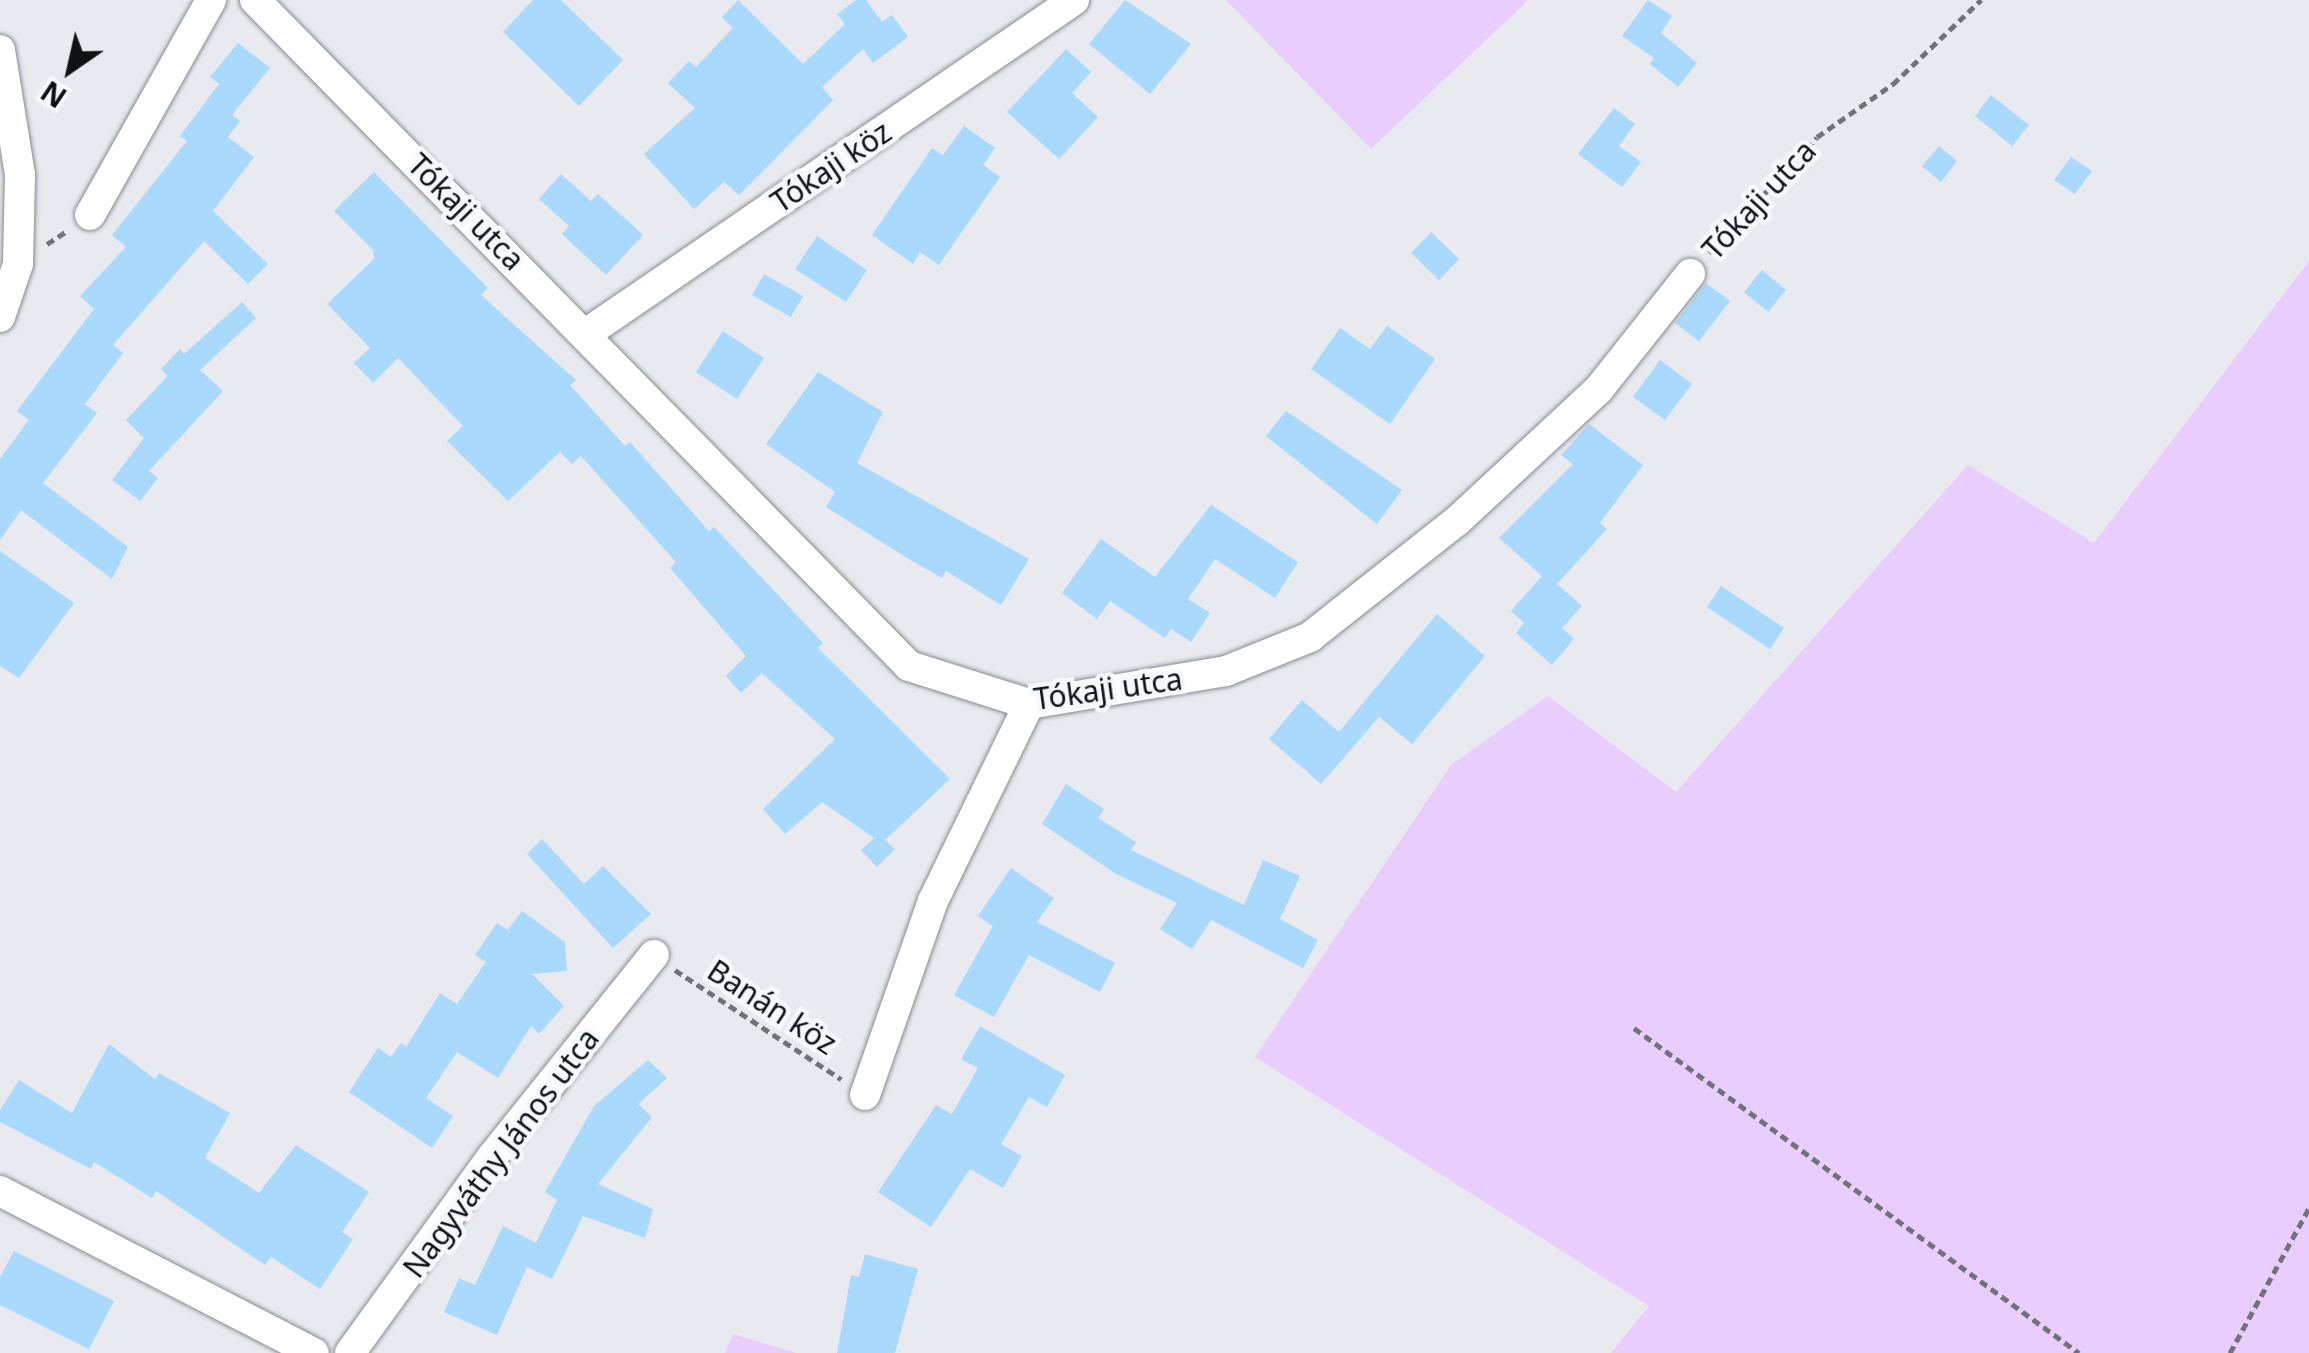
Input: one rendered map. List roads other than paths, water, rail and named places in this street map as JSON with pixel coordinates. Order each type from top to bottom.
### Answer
[{"type":"street","points":[[90,215],[211,0]]},
{"type":"street","name":"Tókaji utca","points":[[255,0],[587,333],[909,666],[1029,704],[1226,671],[1310,637],[1456,521],[1598,389],[1690,274]]},
{"type":"street","name":"Tókaji köz","points":[[587,333],[1074,0]]},
{"type":"street","points":[[0,50],[20,175],[18,264],[0,317]]},
{"type":"street","points":[[865,1095],[934,901],[1029,704]]},
{"type":"street","name":"Nagyváthy János utca","points":[[350,1353],[492,1157],[654,955]]},
{"type":"street","points":[[0,1191],[314,1353]]}]
